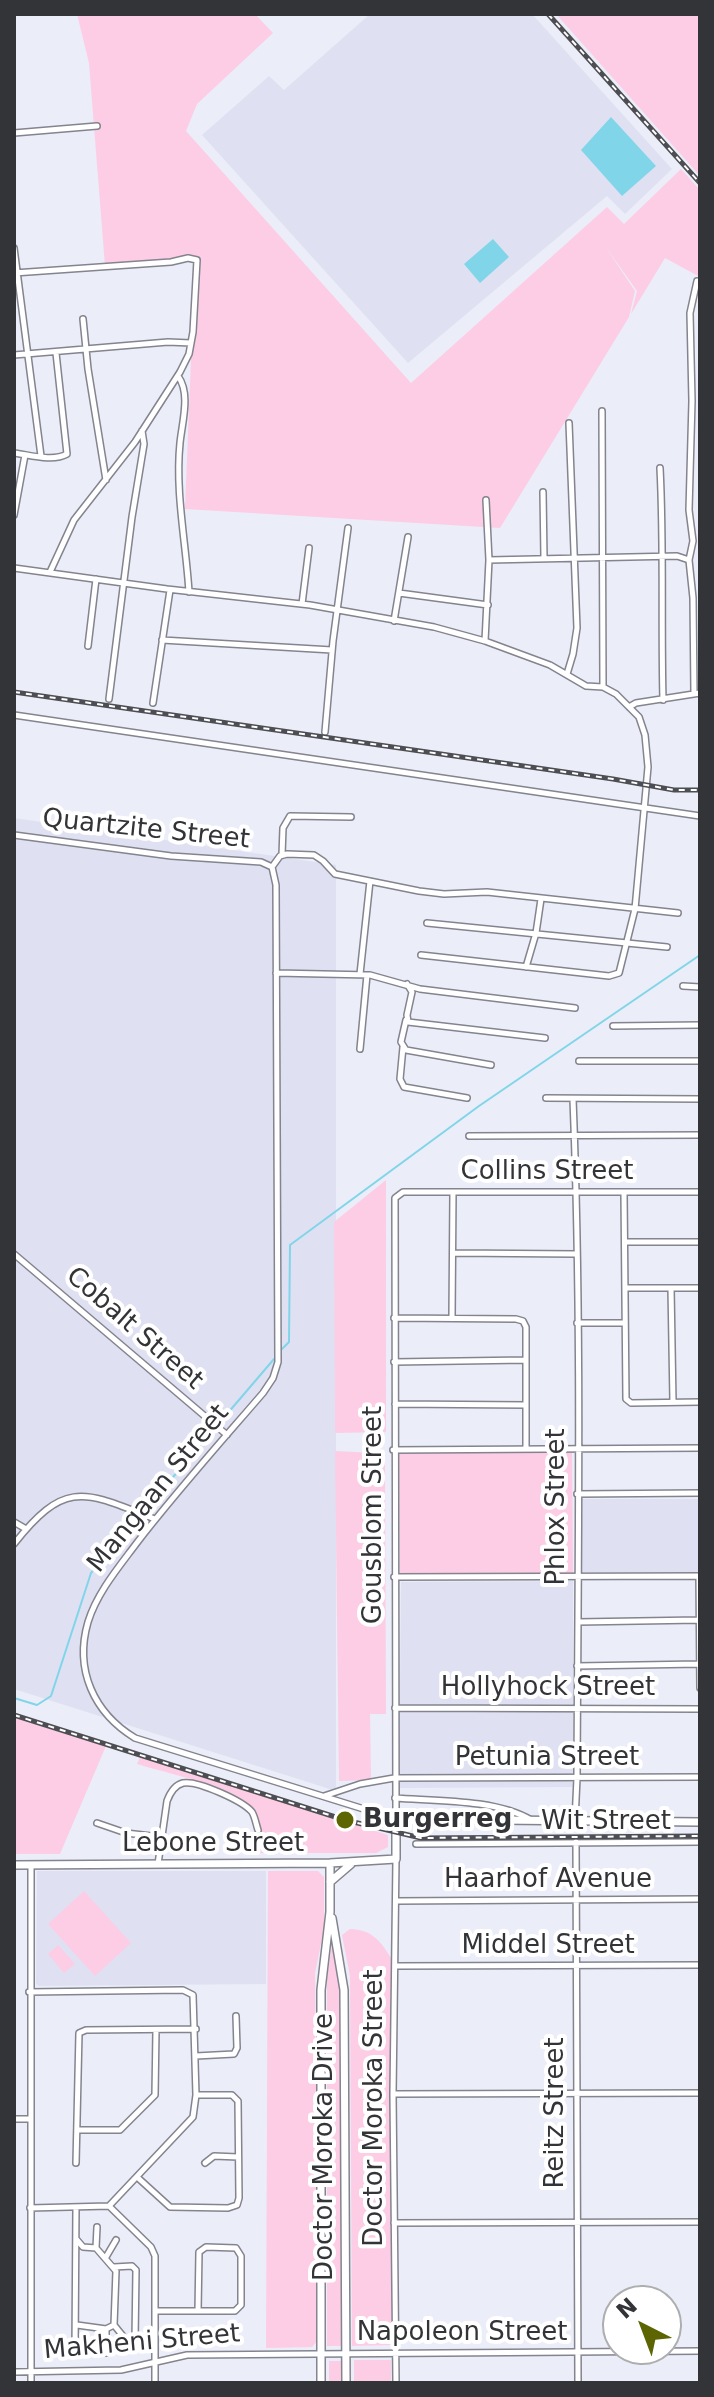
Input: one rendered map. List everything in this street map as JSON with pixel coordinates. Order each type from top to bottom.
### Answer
[{"type":"street","points":[[14,133],[97,126]]},
{"type":"street","points":[[14,248],[41,456]]},
{"type":"street","points":[[16,273],[171,262],[188,258],[197,260],[189,354],[142,431],[74,520],[50,572]]},
{"type":"street","points":[[629,707],[636,703],[697,694],[689,560],[693,541],[689,510],[692,416],[690,313],[697,281]]},
{"type":"street","points":[[83,319],[106,481]]},
{"type":"street","points":[[14,355],[168,342],[191,343]]},
{"type":"street","points":[[14,453],[64,457],[67,454],[56,353]]},
{"type":"street","points":[[178,376],[183,384],[185,408],[178,468],[189,592]]},
{"type":"street","points":[[602,411],[603,687]]},
{"type":"street","points":[[567,674],[577,628],[569,423]]},
{"type":"street","points":[[109,699],[144,444],[142,431]]},
{"type":"street","points":[[14,515],[25,455]]},
{"type":"street","points":[[660,468],[663,700]]},
{"type":"street","points":[[543,492],[544,558]]},
{"type":"street","points":[[485,641],[489,560],[486,500]]},
{"type":"street","points":[[325,732],[348,528]]},
{"type":"street","points":[[394,621],[408,537]]},
{"type":"street","points":[[302,604],[309,548]]},
{"type":"street","points":[[489,560],[677,556],[689,560]]},
{"type":"street","points":[[14,568],[170,590],[302,604],[434,627],[485,641],[567,674],[586,686],[603,687],[616,694],[639,717],[645,735],[648,767],[635,909],[628,944],[616,976],[421,955]]},
{"type":"street","points":[[88,646],[96,579]]},
{"type":"street","points":[[153,703],[170,590]]},
{"type":"street","points":[[399,593],[488,605]]},
{"type":"street","points":[[162,640],[333,650]]},
{"type":"street","points":[[14,715],[700,816]]},
{"type":"street","points":[[272,867],[282,855],[283,828],[290,816],[351,817]]},
{"type":"street","name":"Quartzite Street","points":[[14,835],[171,856],[261,862],[272,867]]},
{"type":"street","points":[[282,855],[314,855],[323,861],[331,873],[444,894],[487,892],[678,913]]},
{"type":"street","name":"Mangaan Street","points":[[272,867],[276,885],[278,1362],[273,1378],[263,1393],[155,1519],[98,1598],[88,1622],[84,1646],[84,1670],[95,1699],[112,1721],[135,1738],[396,1819],[700,1822]]},
{"type":"street","points":[[360,1049],[370,881]]},
{"type":"street","points":[[526,967],[536,933],[541,899]]},
{"type":"street","points":[[427,923],[667,947]]},
{"type":"street","points":[[276,973],[364,974],[420,989],[575,1008]]},
{"type":"street","points":[[407,984],[412,992],[401,1042],[400,1079],[404,1087],[467,1098]]},
{"type":"street","points":[[683,986],[700,987]]},
{"type":"street","points":[[406,1020],[545,1038]]},
{"type":"street","points":[[613,1026],[700,1025]]},
{"type":"street","points":[[403,1047],[411,1052],[491,1065]]},
{"type":"street","points":[[579,1061],[700,1061]]},
{"type":"street","points":[[546,1098],[700,1099]]},
{"type":"street","name":"Phlox Street","points":[[573,1099],[578,1622],[575,1822]]},
{"type":"street","points":[[469,1136],[700,1135]]},
{"type":"street","name":"Collins Street","points":[[396,1196],[403,1192],[700,1192]]},
{"type":"street","points":[[452,1317],[453,1192]]},
{"type":"street","points":[[624,1193],[624,1387],[628,1401],[700,1402]]},
{"type":"street","name":"Gousblom Street","points":[[396,1196],[393,1450],[396,1834]]},
{"type":"street","points":[[626,1242],[700,1242]]},
{"type":"street","points":[[453,1253],[576,1254]]},
{"type":"street","name":"Cobalt Street","points":[[14,1254],[227,1435]]},
{"type":"street","points":[[625,1288],[700,1288]]},
{"type":"street","points":[[671,1288],[673,1402]]},
{"type":"street","points":[[394,1318],[520,1319],[526,1327],[526,1448]]},
{"type":"street","points":[[577,1323],[624,1323]]},
{"type":"street","points":[[394,1362],[526,1360]]},
{"type":"street","points":[[394,1404],[526,1405]]},
{"type":"street","points":[[393,1450],[700,1448]]},
{"type":"street","points":[[577,1494],[700,1493]]},
{"type":"street","points":[[14,1544],[48,1508],[65,1498],[78,1495],[103,1499],[155,1519]]},
{"type":"street","points":[[14,1522],[26,1529]]},
{"type":"street","points":[[394,1577],[699,1576],[700,1688]]},
{"type":"street","points":[[578,1622],[699,1620]]},
{"type":"street","points":[[577,1666],[700,1664]]},
{"type":"street","name":"Hollyhock Street","points":[[395,1708],[700,1709]]},
{"type":"street","name":"Petunia Street","points":[[323,1797],[360,1784],[394,1778],[700,1777]]},
{"type":"street","points":[[158,1864],[168,1796],[178,1785],[186,1783],[210,1790],[243,1804],[253,1814],[258,1830]]},
{"type":"street","points":[[395,1798],[460,1803],[513,1812],[534,1822]]},
{"type":"street","points":[[97,1823],[126,1833],[160,1837]]},
{"type":"street","name":"Doctor Moroka Street","points":[[396,1834],[393,2094],[396,2383]]},
{"type":"street","name":"Reitz Street","points":[[576,1842],[578,2383]]},
{"type":"street","name":"Wit Street","points":[[416,1844],[700,1842]]},
{"type":"street","name":"Lebone Street","points":[[14,1865],[330,1863],[396,1859]]},
{"type":"street","points":[[329,1884],[340,1870],[354,1862]]},
{"type":"street","name":"Doctor Moroka Drive","points":[[330,1863],[330,1912],[344,1990],[346,2383]]},
{"type":"street","points":[[31,1865],[31,2383]]},
{"type":"street","name":"Haarhof Avenue","points":[[396,1901],[700,1899]]},
{"type":"street","name":"Doctor Moroka Drive","points":[[321,2383],[321,1990],[330,1912]]},
{"type":"street","name":"Middel Street","points":[[396,1966],[700,1965]]},
{"type":"street","points":[[29,1992],[188,1991],[195,1998],[196,2029],[193,2117],[109,2206],[30,2208]]},
{"type":"street","points":[[196,2056],[234,2054],[237,2048],[236,2016]]},
{"type":"street","points":[[76,2163],[79,2033],[86,2030],[196,2029]]},
{"type":"street","points":[[77,2130],[120,2130],[151,2102],[155,2095],[156,2030]]},
{"type":"street","points":[[393,2094],[700,2093]]},
{"type":"street","points":[[137,2177],[170,2207],[231,2207],[239,2202],[237,2099],[232,2095],[196,2095]]},
{"type":"street","points":[[14,2119],[30,2119]]},
{"type":"street","points":[[205,2163],[214,2156],[238,2157]]},
{"type":"street","points":[[109,2206],[154,2252],[155,2383]]},
{"type":"street","points":[[75,2351],[76,2207]]},
{"type":"street","points":[[394,2223],[700,2222]]},
{"type":"street","points":[[96,2248],[97,2227]]},
{"type":"street","points":[[77,2240],[83,2247],[96,2248],[114,2267],[114,2325],[127,2341],[134,2341],[136,2270],[132,2266],[114,2267]]},
{"type":"street","points":[[106,2257],[116,2240]]},
{"type":"street","points":[[155,2311],[198,2311],[235,2311],[241,2305],[241,2256],[236,2248],[206,2247],[199,2252],[198,2311]]},
{"type":"street","points":[[77,2325],[106,2329],[114,2325]]},
{"type":"street","points":[[106,2329],[106,2353]]},
{"type":"street","name":"Napoleon Street","points":[[321,2354],[700,2351]]},
{"type":"street","name":"Makheni Street","points":[[14,2372],[121,2370],[187,2355],[321,2354]]},
{"type":"shaded area","points":[[77,14],[255,14],[273,33],[197,104],[186,131],[411,383],[607,207],[624,224],[681,169],[700,190],[700,277],[665,258],[631,314],[637,291],[605,246],[635,291],[629,317],[500,528],[185,509],[195,259],[105,266],[89,63]]},
{"type":"shaded area","points":[[370,14],[532,14],[672,169],[625,214],[607,196],[408,363],[202,135],[269,76],[284,90]]},
{"type":"shaded area","points":[[556,14],[700,14],[700,176]]},
{"type":"shaded area","points":[[14,818],[336,865],[336,1791],[14,1689]]},
{"type":"shaded area","points":[[386,1180],[386,1432],[335,1433],[334,1222]]},
{"type":"shaded area","points":[[335,1451],[374,1453],[385,1461],[386,1714],[370,1714],[371,1780],[339,1781]]},
{"type":"shaded area","points":[[399,1453],[572,1453],[573,1574],[400,1574]]},
{"type":"shaded area","points":[[581,1499],[700,1499],[700,1572],[581,1572]]},
{"type":"shaded area","points":[[573,1581],[573,1787],[399,1788],[401,1582]]},
{"type":"shaded area","points":[[14,1717],[106,1746],[60,1854],[14,1854]]},
{"type":"shaded area","points":[[140,1757],[388,1835],[388,1847],[376,1853],[260,1853],[259,1824],[249,1805],[220,1789],[137,1764]]},
{"type":"shaded area","points":[[37,1871],[266,1871],[266,1984],[39,1986],[36,1984]]},
{"type":"shaded area","points":[[268,1871],[318,1871],[324,1877],[324,1929],[315,1973],[319,2339],[312,2347],[266,2348]]},
{"type":"shaded area","points":[[84,1891],[131,1943],[95,1976],[48,1924]]},
{"type":"shaded area","points":[[350,1929],[375,1937],[391,1958],[392,2345],[352,2346],[350,1976],[342,1935]]},
{"type":"shaded area","points":[[333,1937],[340,1978],[343,2346],[327,2346],[327,1978]]},
{"type":"shaded area","points":[[58,1945],[75,1964],[64,1973],[48,1954]]},
{"type":"shaded area","points":[[354,2360],[391,2360],[391,2383],[354,2383]]},
{"type":"shaded area","points":[[329,2361],[342,2361],[342,2383],[329,2383]]},
{"type":"water","points":[[611,117],[656,166],[622,196],[581,150]]},
{"type":"water","points":[[493,239],[509,257],[480,283],[464,264]]},
{"type":"waterway","points":[[282,1349],[289,1342],[290,1245],[479,1106],[700,955]]},
{"type":"waterway","points":[[14,1698],[37,1705],[51,1696],[91,1573],[274,1359]]},
{"type":"railway","points":[[548,14],[700,183]]},
{"type":"railway","points":[[14,692],[674,790],[700,790]]},
{"type":"railway","points":[[14,1715],[345,1820],[421,1838],[700,1836]]},
{"type":"place","name":"Burgerreg","points":[[345,1820]]}]
